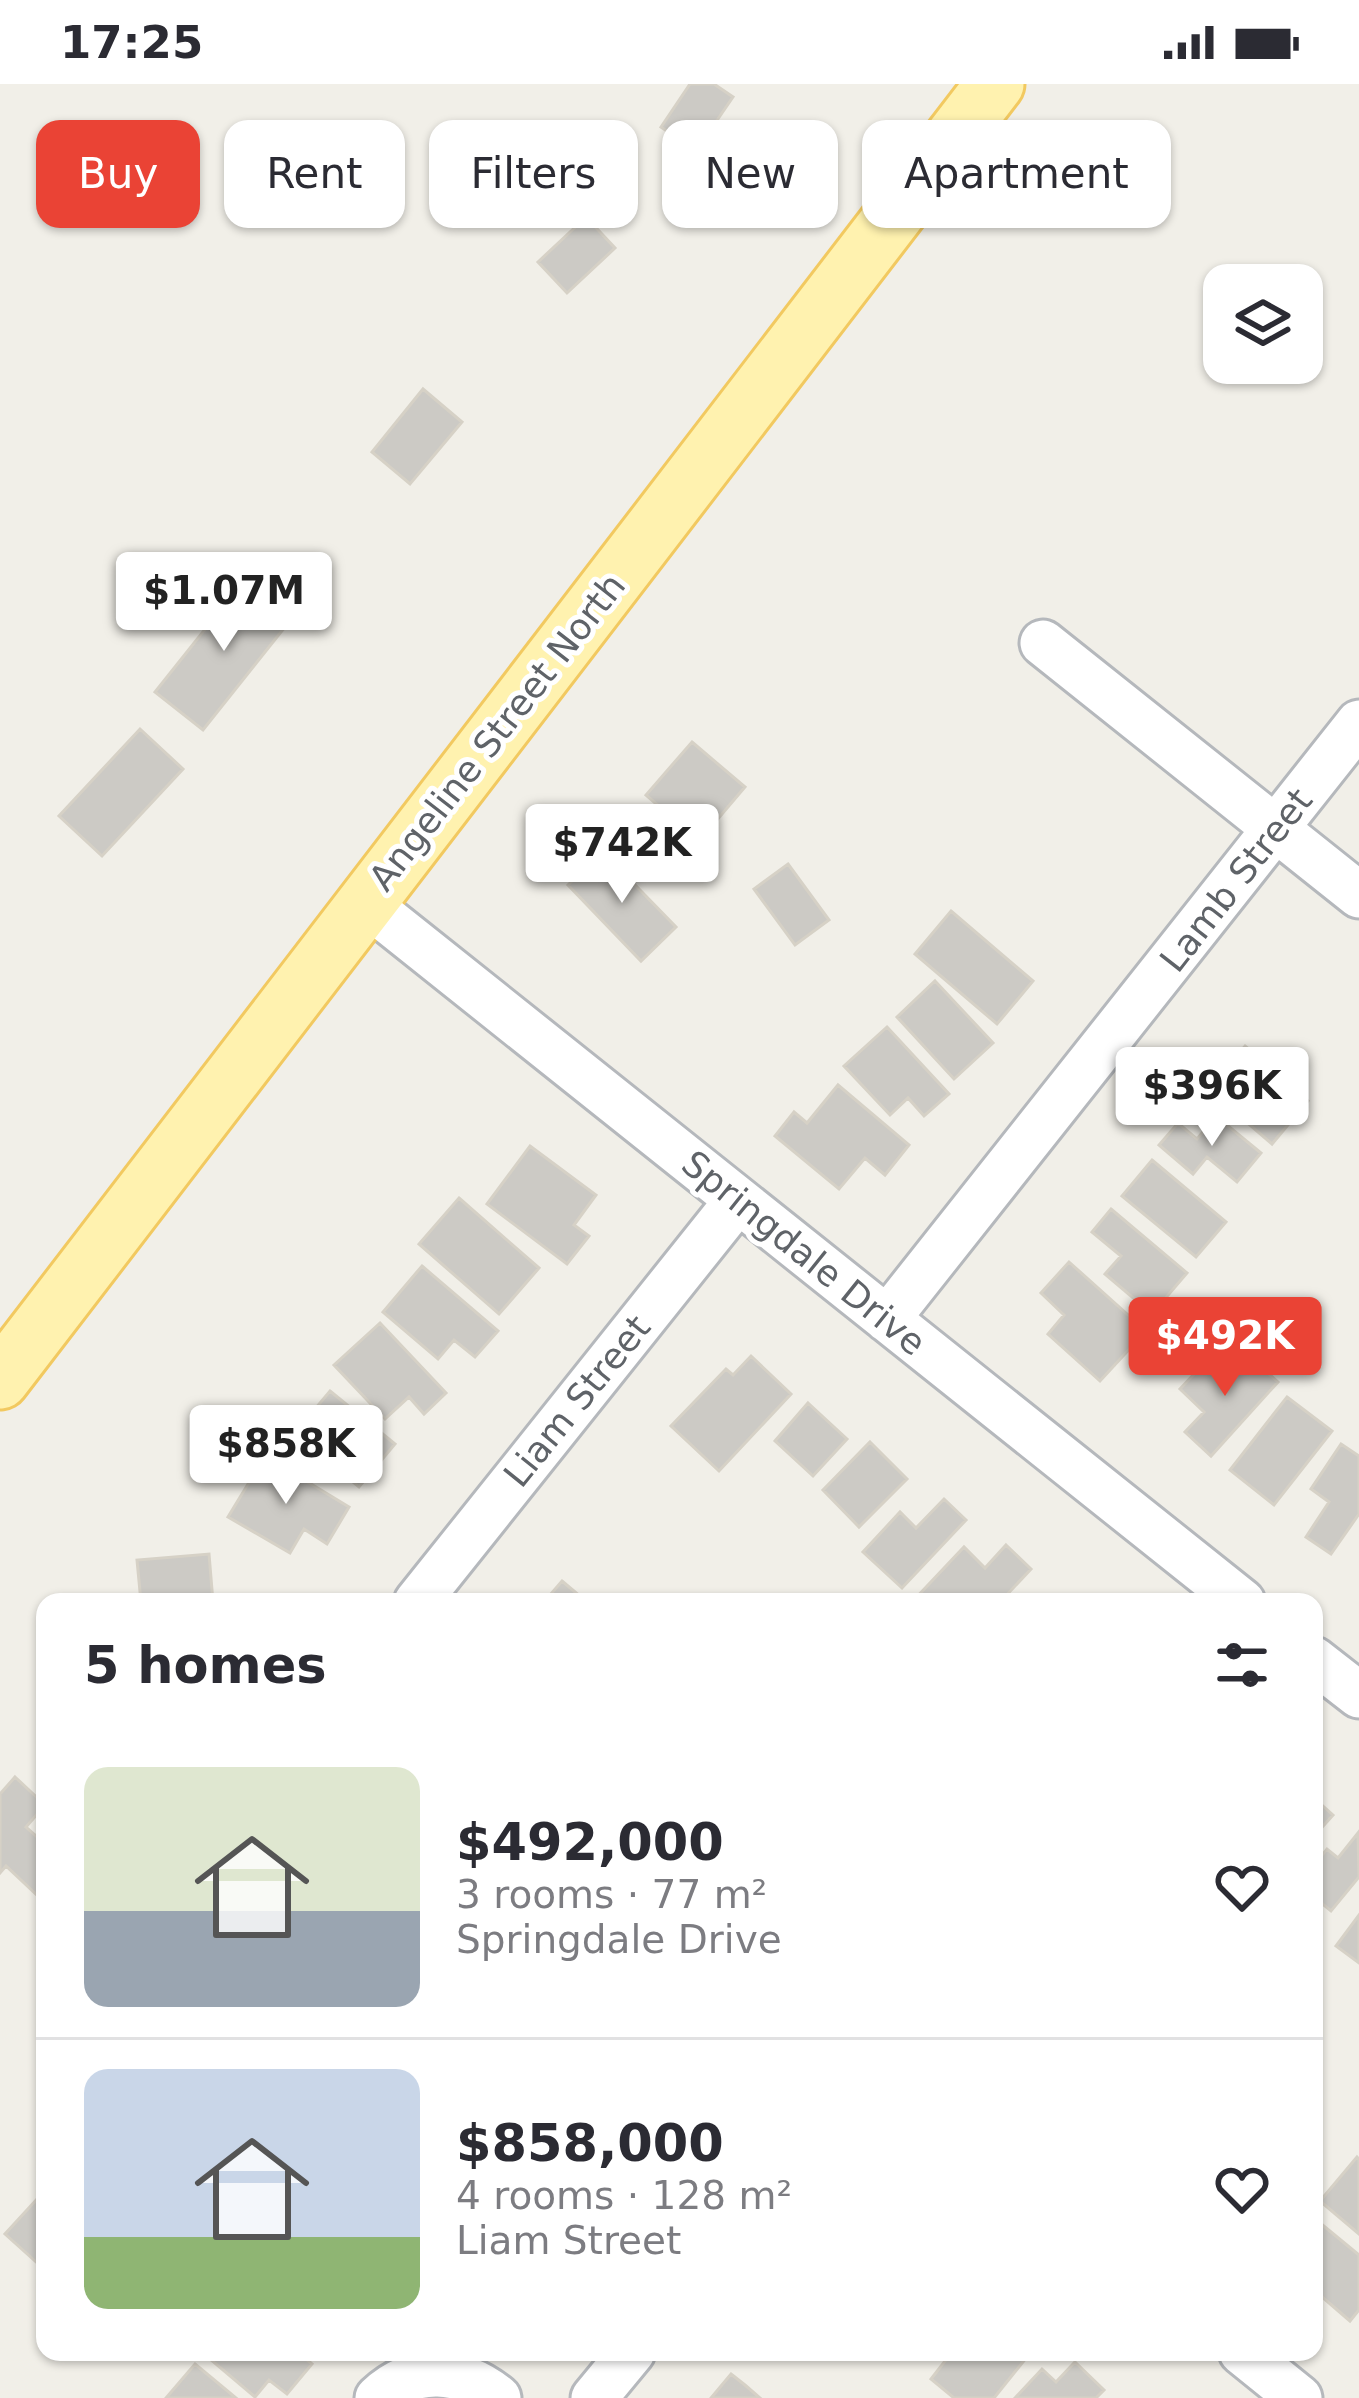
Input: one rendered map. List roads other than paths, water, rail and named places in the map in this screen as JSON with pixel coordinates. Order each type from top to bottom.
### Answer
[{"type":"main road","name":"Angeline Street North","points":[[0,1380],[995,84]]},
{"type":"street","points":[[1043,643],[1359,896]]},
{"type":"street","name":"Lamb Street","points":[[887,1319],[1359,723]]},
{"type":"street","name":"Springdale Drive","points":[[366,903],[1231,1593]]},
{"type":"street","name":"Liam Street","points":[[424,1593],[738,1200]]},
{"type":"street","points":[[1323,1667],[1359,1696]]},
{"type":"street","points":[[594,2398],[625,2361]]},
{"type":"street","points":[[1253,2361],[1299,2398]]},
{"type":"street","points":[[378,2398],[410,2377],[442,2372],[479,2383],[497,2398]]}]
